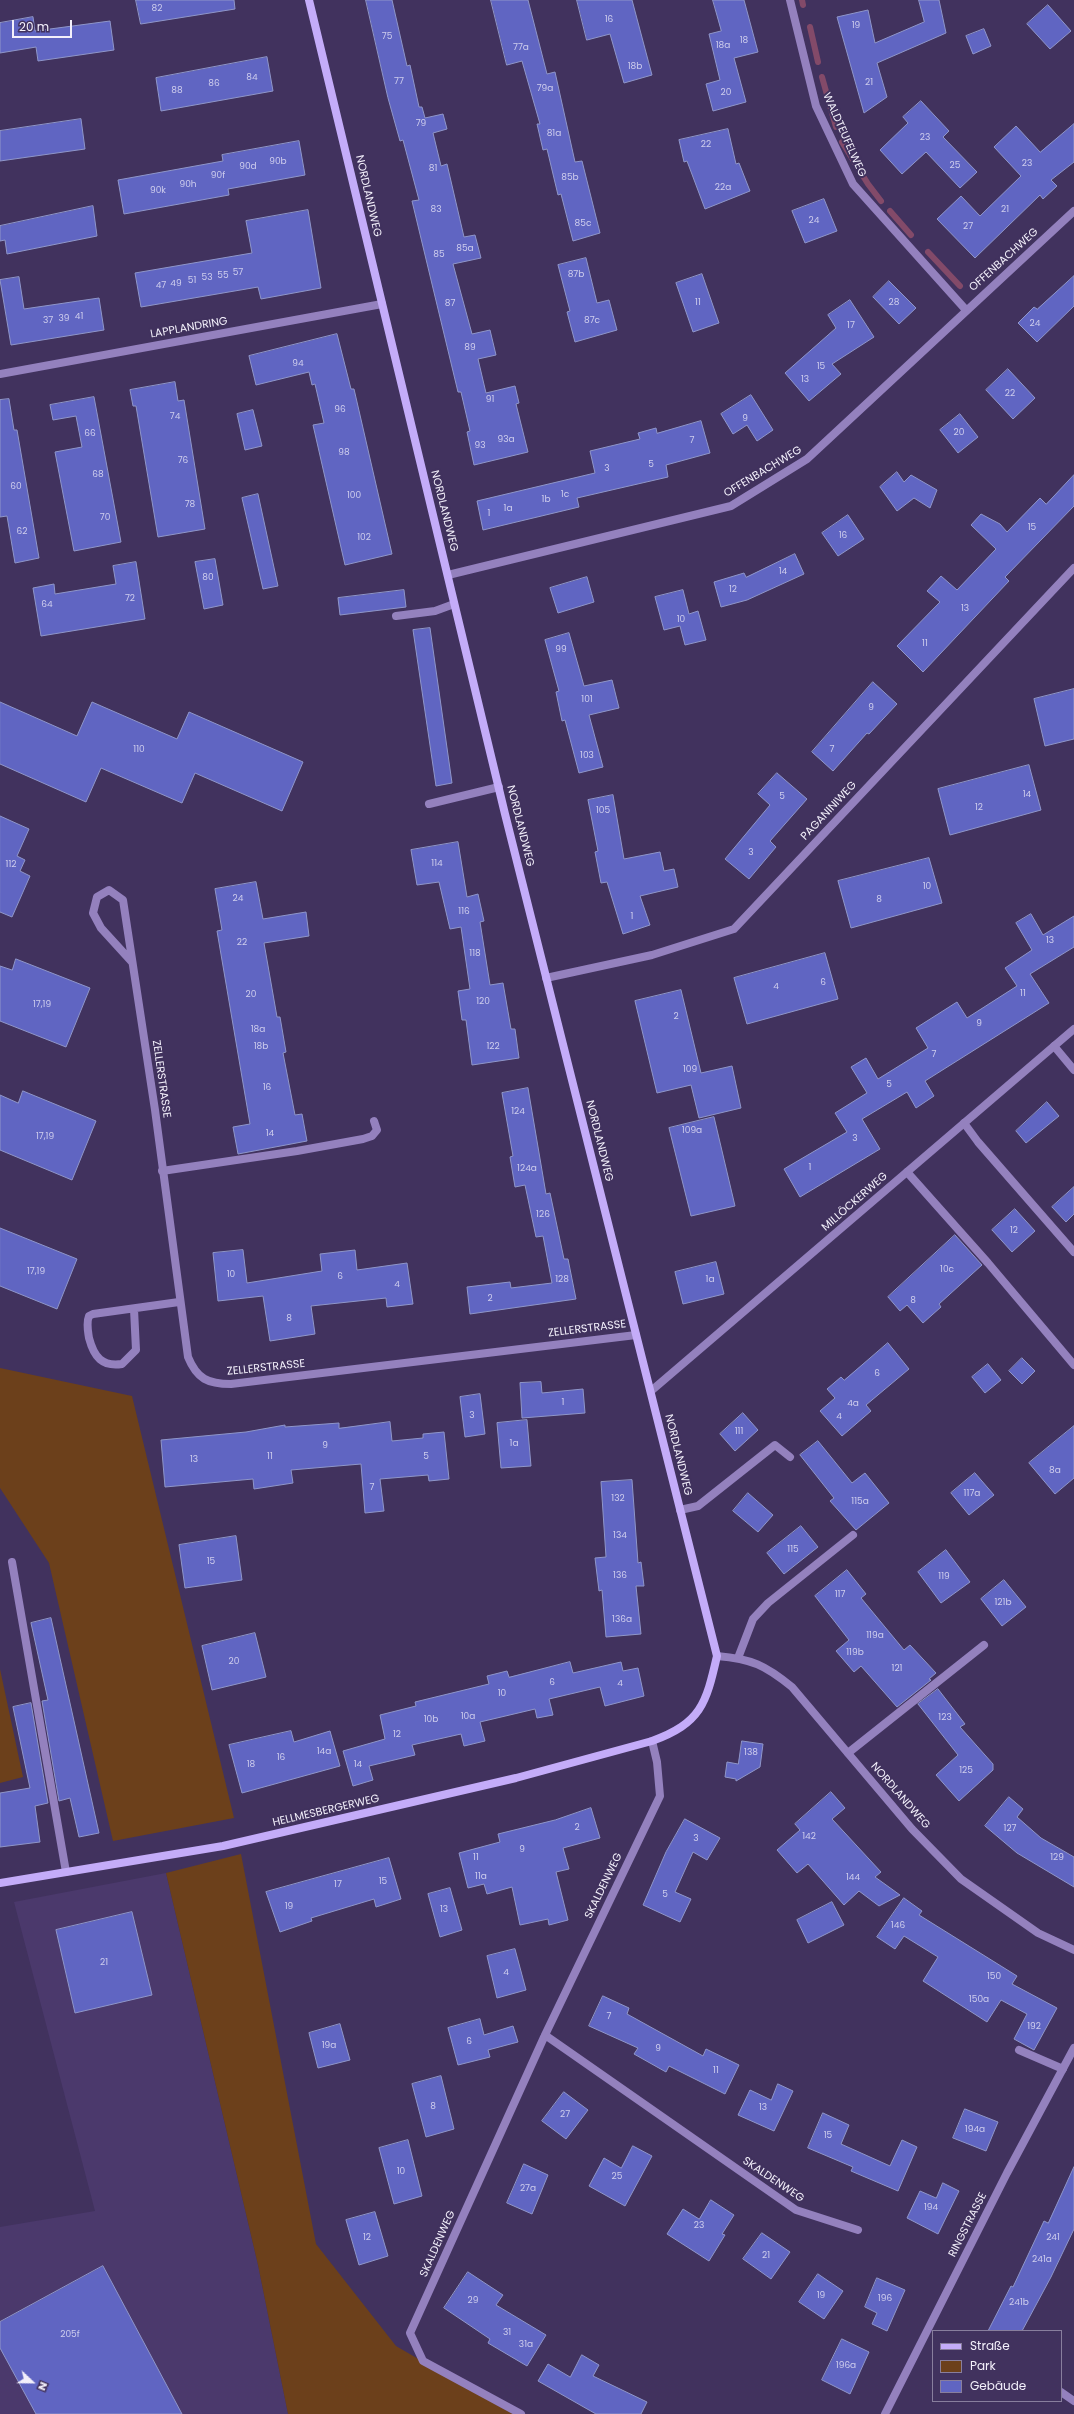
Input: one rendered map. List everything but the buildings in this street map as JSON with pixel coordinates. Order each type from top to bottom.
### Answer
[{"type":"street","name":"NORDLANDWEG","points":[[309,0],[454,604],[546,978],[717,1656],[709,1691],[692,1721],[672,1734],[652,1741]]},
{"type":"street","name":"WALDTEUFELWEG","points":[[790,0],[816,106],[853,184],[966,310]]},
{"type":"street","name":"OFFENBACHWEG","points":[[448,575],[731,506],[807,459],[1074,211]]},
{"type":"street","name":"LAPPLANDRING","points":[[0,374],[382,304]]},
{"type":"street","name":"PAGANINIWEG","points":[[546,978],[652,955],[734,929],[1074,568]]},
{"type":"street","points":[[396,616],[435,611],[454,604]]},
{"type":"street","points":[[429,804],[499,787]]},
{"type":"street","name":"ZELLERSTRASSE","points":[[132,962],[101,928],[93,913],[97,896],[109,890],[123,900],[132,962],[162,1171],[179,1302],[188,1358],[193,1370],[214,1384],[231,1384],[636,1334]]},
{"type":"street","name":"MILLÖCKERWEG","points":[[651,1391],[1074,1029]]},
{"type":"street","points":[[1054,1046],[1074,1070]]},
{"type":"street","points":[[162,1171],[297,1151],[363,1139],[372,1136],[377,1130],[374,1121]]},
{"type":"street","points":[[964,1123],[978,1142],[1074,1252]]},
{"type":"street","points":[[907,1172],[988,1263],[1074,1365]]},
{"type":"street","points":[[134,1309],[136,1350],[122,1364],[109,1364],[102,1362],[92,1350],[87,1326],[89,1316],[134,1309],[179,1302]]},
{"type":"street","points":[[680,1510],[698,1506],[775,1445],[790,1457]]},
{"type":"street","points":[[738,1658],[753,1619],[768,1603],[854,1535]]},
{"type":"street","points":[[12,1562],[66,1872]]},
{"type":"street","points":[[848,1753],[984,1645]]},
{"type":"street","name":"NORDLANDWEG","points":[[717,1656],[738,1658],[771,1670],[792,1687],[912,1829],[961,1879],[1038,1933],[1074,1950]]},
{"type":"street","name":"HELLMESBERGERWEG","points":[[0,1883],[224,1846],[516,1778],[652,1741]]},
{"type":"street","name":"SKALDENWEG","points":[[521,2414],[423,2361],[410,2333],[545,2035],[660,1796],[657,1762],[652,1741]]},
{"type":"street","name":"SKALDENWEG","points":[[545,2035],[796,2210],[858,2230]]},
{"type":"street","name":"RINGSTRASSE","points":[[885,2414],[1007,2173],[1074,2048]]},
{"type":"street","points":[[1019,2050],[1063,2069]]},
{"type":"street","points":[[1062,2393],[1074,2401]]},
{"type":"shaded area","points":[[166,1873],[258,2265],[288,2414],[0,2414],[0,2227],[95,2211],[14,1902]]},
{"type":"green space","points":[[0,1368],[132,1396],[234,1818],[113,1841],[49,1563],[0,1488]]},
{"type":"green space","points":[[0,1669],[23,1777],[0,1783]]},
{"type":"green space","points":[[241,1854],[316,2244],[396,2346],[513,2414],[288,2414],[258,2265],[166,1873]]},
{"type":"waterway","points":[[802,0],[803,5]]},
{"type":"waterway","points":[[810,27],[818,62]]},
{"type":"waterway","points":[[822,77],[836,127]]},
{"type":"waterway","points":[[842,142],[868,184],[881,201]]},
{"type":"waterway","points":[[890,211],[911,235]]},
{"type":"waterway","points":[[928,252],[960,286]]}]
